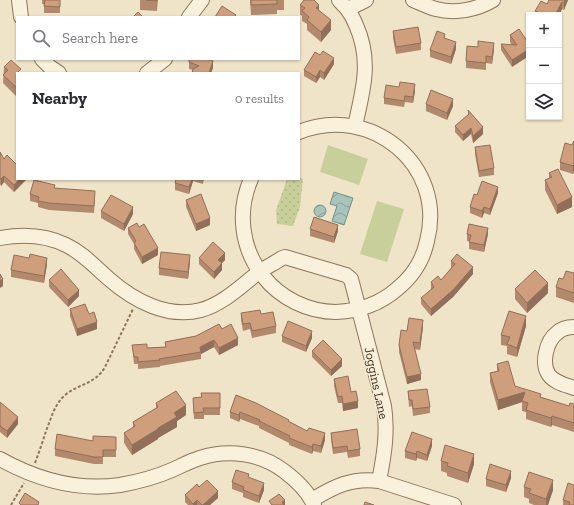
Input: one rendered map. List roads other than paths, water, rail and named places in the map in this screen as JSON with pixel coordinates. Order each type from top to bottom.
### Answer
[{"type":"street","points":[[19,0],[21,16]]},
{"type":"street","points":[[190,16],[202,0]]},
{"type":"street","points":[[355,126],[363,91],[365,56],[359,32],[343,5],[366,0]]},
{"type":"street","points":[[413,0],[438,10],[450,11],[472,9],[493,0]]},
{"type":"street","points":[[43,60],[58,72]]},
{"type":"street","points":[[148,72],[164,60]]},
{"type":"street","points":[[251,180],[242,212],[245,241],[248,250],[260,272],[270,284],[286,297],[304,306],[334,312],[360,309],[375,304],[402,286],[412,274],[420,260],[430,229],[428,197],[423,182],[415,168],[405,155],[393,144],[380,135],[368,130],[355,126],[328,125],[309,128],[300,132]]},
{"type":"street","name":"Joggins Lane","points":[[0,238],[14,236],[35,237],[54,240],[66,245],[88,260],[108,278],[140,301],[162,309],[174,311],[186,312],[210,307],[220,302],[260,272],[285,257],[346,275],[351,279],[383,398],[386,440],[379,481]]},
{"type":"street","points":[[574,327],[567,328],[556,333],[547,348],[545,361],[548,374],[553,379],[574,388]]},
{"type":"street","points":[[0,459],[25,472],[55,481],[81,485],[108,486],[148,479],[193,460],[207,456],[223,454],[246,455],[265,460],[282,469],[299,484],[313,503],[332,488],[341,484],[361,480],[370,480],[379,481],[454,505]]},
{"type":"water","points":[[334,192],[353,198],[344,225],[332,221],[337,206],[330,204]]},
{"type":"water","points":[[318,205],[322,205],[326,211],[322,217],[318,217],[314,213],[314,209]]}]
